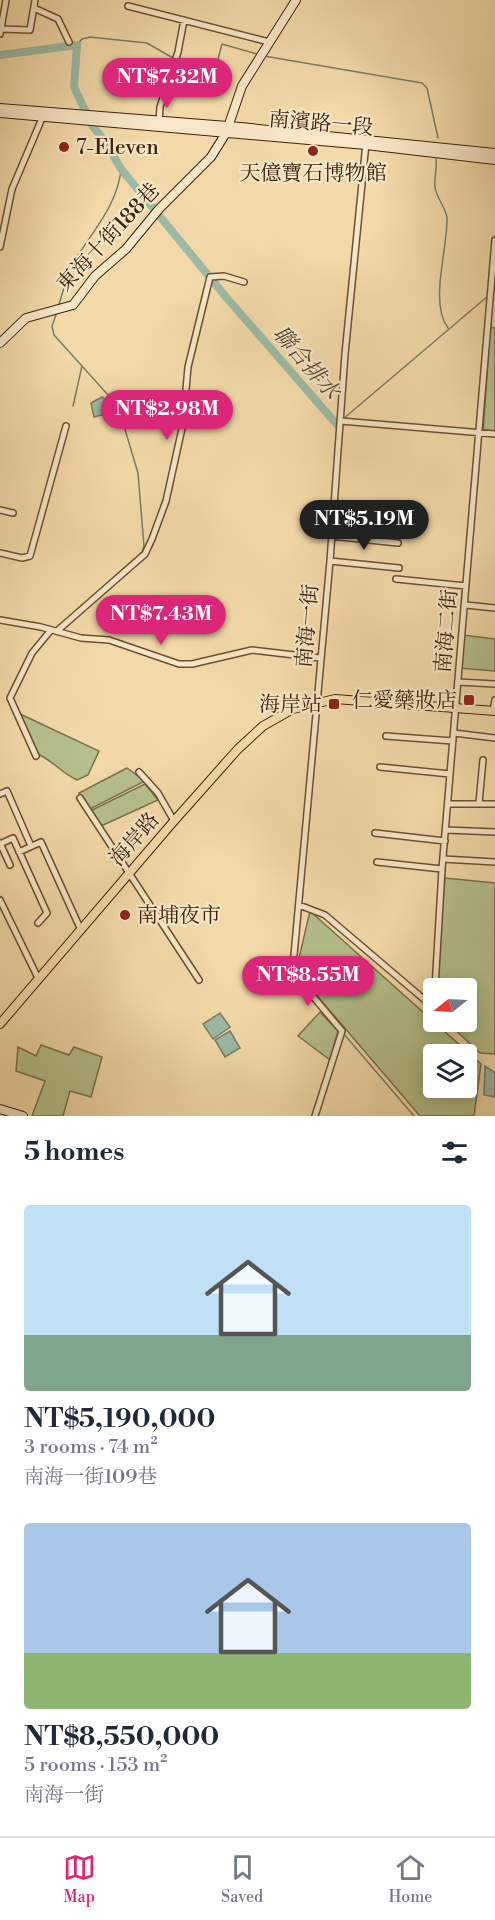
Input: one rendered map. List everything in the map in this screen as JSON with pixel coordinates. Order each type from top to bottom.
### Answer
[{"type":"main road","name":"東海十街188巷","points":[[0,343],[26,318],[73,305],[95,276],[126,249],[156,211],[211,157],[226,130],[242,86],[296,0]]},
{"type":"main road","name":"南濱路一段","points":[[0,108],[44,115],[71,114],[226,130]]},
{"type":"main road","name":"南濱路一段","points":[[0,113],[495,153]]},
{"type":"main road","name":"南濱路一段","points":[[366,142],[495,160]]},
{"type":"main road","name":"海岸路","points":[[0,1024],[80,928],[250,736],[279,716],[316,703],[348,699],[494,711]]},
{"type":"main road","points":[[0,1109],[23,1116]]},
{"type":"street","points":[[6,0],[1,32],[28,32],[35,0]]},
{"type":"street","points":[[128,6],[269,42]]},
{"type":"street","points":[[34,8],[58,19],[69,42]]},
{"type":"street","points":[[159,122],[160,106],[178,51],[184,20]]},
{"type":"street","points":[[0,247],[12,189],[44,115]]},
{"type":"street","name":"南海一街","points":[[315,1116],[342,1031],[294,973],[330,561],[345,354],[366,142]]},
{"type":"street","name":"南海二街","points":[[436,978],[442,869],[495,240]]},
{"type":"street","points":[[36,756],[10,698],[32,653],[54,631],[145,554],[166,501],[183,424],[188,367],[210,277],[224,276],[244,282]]},
{"type":"street","points":[[341,421],[495,434]]},
{"type":"street","points":[[0,554],[22,558],[30,556],[66,426]]},
{"type":"street","points":[[333,509],[402,513]]},
{"type":"street","points":[[0,510],[13,513]]},
{"type":"street","points":[[331,536],[398,543]]},
{"type":"street","points":[[330,561],[399,568]]},
{"type":"street","points":[[396,579],[466,586]]},
{"type":"street","points":[[466,605],[495,608]]},
{"type":"street","points":[[0,620],[81,638],[109,640],[179,664],[192,664],[252,650],[320,658]]},
{"type":"street","points":[[458,682],[495,684]]},
{"type":"street","points":[[494,711],[495,700]]},
{"type":"street","points":[[454,733],[495,738]]},
{"type":"street","points":[[386,736],[453,741]]},
{"type":"street","points":[[479,803],[483,760]]},
{"type":"street","points":[[380,767],[450,774]]},
{"type":"street","points":[[139,772],[158,793],[174,821]]},
{"type":"street","points":[[0,794],[7,791],[31,846]]},
{"type":"street","points":[[80,798],[199,980]]},
{"type":"street","points":[[448,804],[495,804]]},
{"type":"street","points":[[446,830],[495,832]]},
{"type":"street","points":[[375,833],[445,841]]},
{"type":"street","points":[[10,865],[0,844],[13,838],[47,913],[38,923]]},
{"type":"street","points":[[19,852],[41,842],[80,928]]},
{"type":"street","points":[[443,859],[495,862]]},
{"type":"street","points":[[377,862],[442,869]]},
{"type":"street","points":[[0,900],[39,980]]},
{"type":"street","points":[[299,905],[325,915],[423,999]]},
{"type":"green space","points":[[490,327],[495,328],[495,435],[483,434]]},
{"type":"green space","points":[[463,635],[495,639],[495,671],[459,668]]},
{"type":"green space","points":[[18,713],[99,751],[88,775],[77,780],[36,753]]},
{"type":"green space","points":[[127,768],[145,781],[88,810],[79,793]]},
{"type":"green space","points":[[145,784],[158,800],[101,826],[90,811]]},
{"type":"green space","points":[[445,878],[495,883],[495,1054],[480,1053],[477,1050],[477,1044],[470,1044],[458,1032],[477,1032],[477,978],[437,978]]},
{"type":"green space","points":[[310,911],[423,1012],[423,1032],[445,1032],[459,1044],[423,1044],[423,1098],[476,1098],[474,1116],[420,1116],[296,971]]},
{"type":"green space","points":[[320,1012],[338,1031],[330,1060],[298,1036]]},
{"type":"green space","points":[[41,1045],[69,1055],[74,1047],[102,1057],[91,1097],[70,1091],[63,1116],[32,1116],[45,1081],[16,1071],[18,1047],[36,1056]]},
{"type":"green space","points":[[477,1060],[481,1064],[477,1094]]},
{"type":"shaded area","points":[[102,397],[109,402],[113,412],[94,417],[91,403]]},
{"type":"shaded area","points":[[220,1013],[230,1027],[213,1039],[203,1024]]},
{"type":"shaded area","points":[[230,1031],[240,1048],[225,1057],[215,1040]]},
{"type":"shaded area","points":[[485,1066],[495,1073],[495,1097],[484,1095]]},
{"type":"waterway","points":[[77,45],[82,39],[90,37],[147,43],[173,58]]},
{"type":"waterway","points":[[179,60],[215,70],[222,44],[257,54]]},
{"type":"waterway","name":"聯合排水","points":[[0,55],[77,45],[74,87],[89,119]]},
{"type":"waterway","points":[[264,56],[422,83],[427,88],[438,138]]},
{"type":"waterway","name":"聯合排水","points":[[91,124],[106,143],[121,169],[226,297],[339,427]]},
{"type":"waterway","points":[[436,159],[435,187],[447,218],[440,304],[448,328]]},
{"type":"waterway","points":[[59,304],[72,265],[110,206],[121,169]]},
{"type":"waterway","points":[[343,419],[488,296]]},
{"type":"waterway","points":[[57,312],[52,326],[54,335],[118,406],[138,473],[144,546],[142,552],[60,625]]},
{"type":"waterway","points":[[73,406],[82,366]]},
{"type":"waterway","points":[[343,1033],[414,1116]]},
{"type":"place","name":"7-Eleven","points":[[64,147]]},
{"type":"place","name":"天億寶石博物館","points":[[313,151]]},
{"type":"place","name":"仁愛藥妝店","points":[[469,700]]},
{"type":"place","name":"海岸站","points":[[334,704]]},
{"type":"place","name":"南埔夜市","points":[[125,915]]}]
